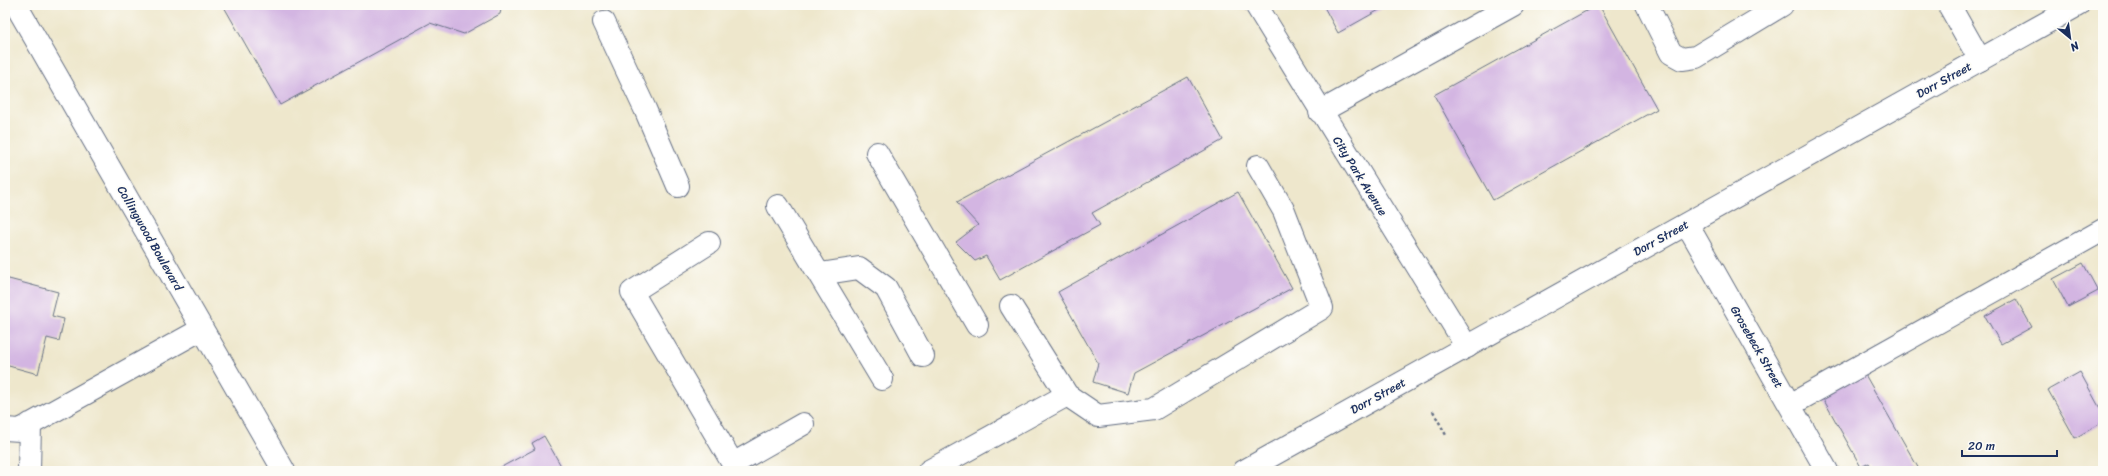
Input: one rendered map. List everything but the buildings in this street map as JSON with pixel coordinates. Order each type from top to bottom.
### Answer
[{"type":"main road","name":"Collingwood Boulevard","points":[[16,5],[284,471]]},
{"type":"main road","name":"City Park Avenue","points":[[1256,5],[1320,112],[1467,347]]},
{"type":"main road","points":[[1320,112],[1512,5]]},
{"type":"main road","points":[[1647,5],[1671,53],[1682,59],[1696,57],[1782,5]]},
{"type":"main road","points":[[1949,5],[1980,60]]},
{"type":"main road","name":"Dorr Street","points":[[1244,471],[2078,5]]},
{"type":"main road","points":[[604,22],[645,109],[678,186]]},
{"type":"main road","points":[[877,153],[977,324]]},
{"type":"main road","points":[[1011,306],[1067,395],[1098,416],[1154,408],[1322,308],[1284,211],[1258,166]]},
{"type":"main road","points":[[778,206],[882,379]]},
{"type":"main road","name":"Grosebeck Street","points":[[1687,224],[1827,471]]},
{"type":"main road","points":[[1790,405],[2103,230]]},
{"type":"main road","points":[[709,243],[632,292],[733,464],[803,424]]},
{"type":"main road","points":[[820,274],[860,268],[886,288],[923,356]]},
{"type":"main road","points":[[5,429],[20,430],[202,329]]},
{"type":"main road","points":[[929,471],[1067,395]]},
{"type":"main road","points":[[30,424],[30,471]]},
{"type":"path","points":[[1433,411],[1447,438]]}]
